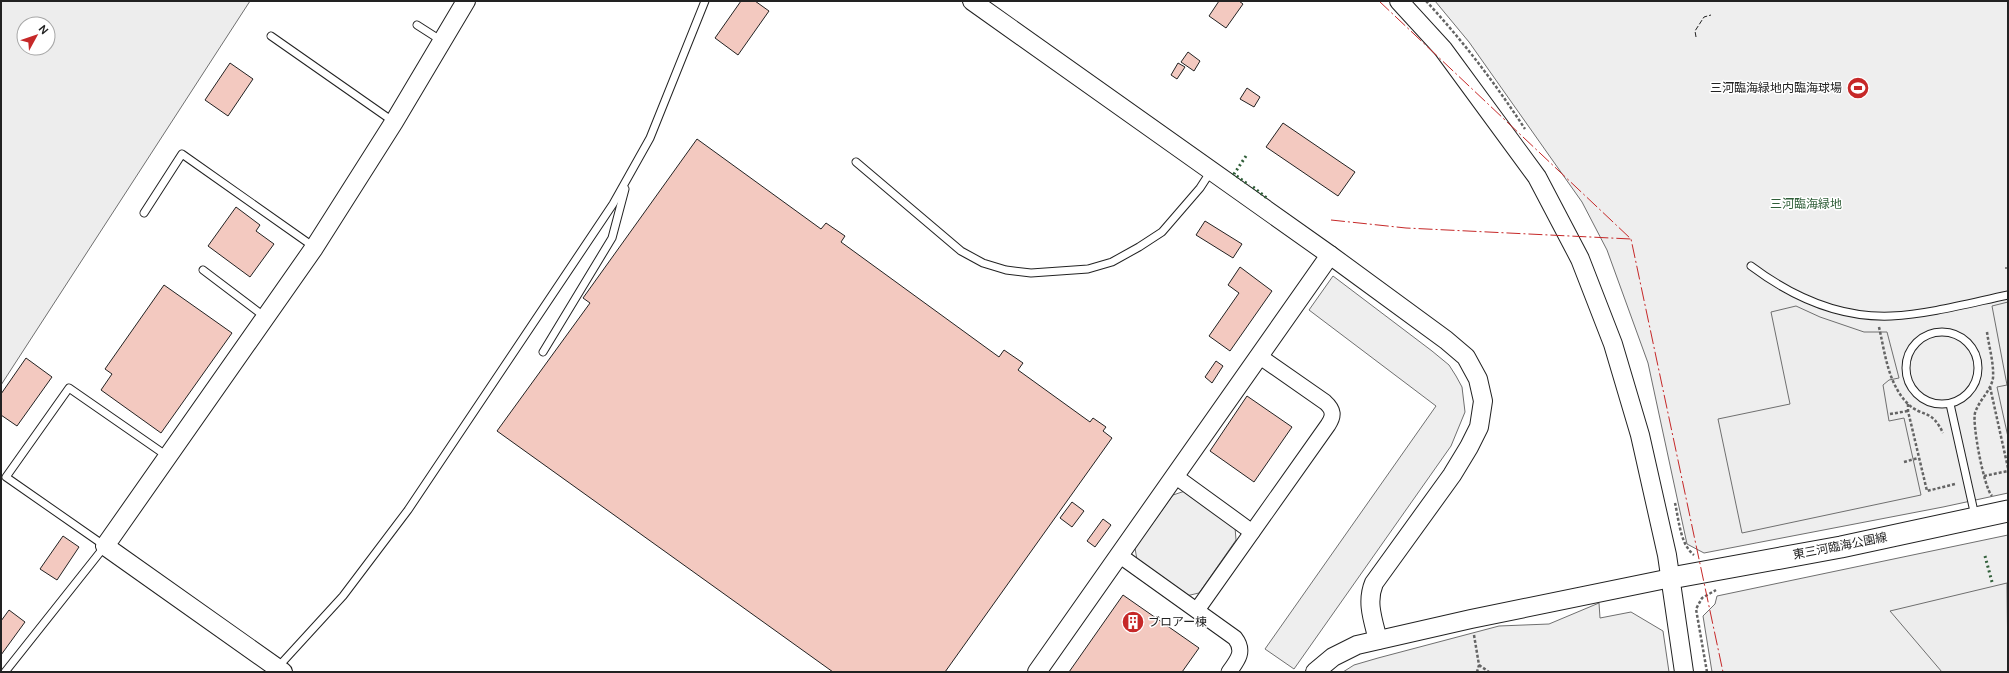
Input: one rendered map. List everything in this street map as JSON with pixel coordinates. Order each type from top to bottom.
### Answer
[{"type":"main road","name":"東三河臨海公園線","points":[[1671,578],[1841,547],[1976,518],[2001,504]]},
{"type":"street","points":[[278,671],[105,546],[314,248],[394,122],[466,1]]},
{"type":"street","points":[[972,1],[1330,255],[1457,348],[1466,357],[1473,369],[1483,401],[1478,427],[1469,447],[1379,576],[1370,592],[1369,603],[1378,640]]},
{"type":"street","points":[[1399,1],[1447,55],[1537,177],[1580,260],[1613,344],[1640,435],[1671,578],[1684,672]]},
{"type":"street","points":[[1037,672],[1330,255]]},
{"type":"street","points":[[1197,610],[1333,415],[1332,411],[1325,402],[1259,356]]},
{"type":"street","points":[[1175,476],[1252,532]]},
{"type":"street","points":[[1119,555],[1235,638],[1239,643],[1240,654],[1229,672]]},
{"type":"street","points":[[1315,672],[1345,650],[1357,645],[1471,619],[1671,578]]},
{"type":"lane","points":[[278,671],[343,596],[408,510],[626,183],[650,138],[705,1]]},
{"type":"lane","points":[[417,25],[443,41]]},
{"type":"lane","points":[[271,36],[394,122]]},
{"type":"lane","points":[[144,213],[182,154],[314,248]]},
{"type":"lane","points":[[856,162],[961,251],[983,262],[1006,270],[1031,272],[1088,269],[1112,262],[1139,247],[1162,232],[1200,188],[1211,171]]},
{"type":"lane","points":[[543,352],[612,238],[626,183]]},
{"type":"lane","points":[[1750,266],[1774,284],[1805,299],[1831,308],[1876,315],[1890,316],[1923,312],[2008,295]]},
{"type":"lane","points":[[202,270],[265,317]]},
{"type":"lane","points":[[1944,332],[1956,335],[1966,341],[1976,357],[1978,373],[1975,384],[1964,397],[1950,404],[1938,404],[1922,398],[1910,385],[1906,375],[1906,361],[1910,351],[1919,340],[1932,333],[1944,332]]},
{"type":"lane","points":[[5,672],[105,546],[6,478],[70,388],[167,456]]},
{"type":"lane","points":[[1950,404],[1976,518]]},
{"type":"path","points":[[1426,1],[1454,32],[1493,81],[1526,130]]},
{"type":"path","points":[[1876,315],[1892,382],[1908,404],[1934,418],[1944,433],[1945,440]]},
{"type":"path","points":[[1987,332],[1993,372],[1990,387],[1977,407],[1974,416],[1988,492],[2001,504]]},
{"type":"path","points":[[1984,476],[2008,469],[1990,387]]},
{"type":"path","points":[[1908,404],[1908,411],[1918,458],[1927,491],[1955,484]]},
{"type":"path","points":[[1890,414],[1908,411]]},
{"type":"path","points":[[1904,462],[1918,458]]},
{"type":"path","points":[[1954,477],[1957,490]]},
{"type":"path","points":[[1673,496],[1687,548],[1699,558]]},
{"type":"path","points":[[1707,672],[1696,609],[1702,598],[1714,591],[1722,589]]},
{"type":"path","points":[[1471,619],[1480,672]]},
{"type":"path","points":[[1477,672],[1479,665]]},
{"type":"path","points":[[1479,665],[1489,672]]},
{"type":"green space","name":"三河臨海緑地","points":[[1435,1],[2008,1],[2008,493],[1704,553],[1687,544],[1648,363],[1607,250],[1582,202],[1469,42]]},
{"type":"green space","points":[[1333,276],[1449,365],[1462,387],[1465,412],[1451,446],[1294,669],[1265,649],[1436,406],[1309,310]]},
{"type":"green space","points":[[1185,491],[1235,527],[1236,540],[1199,593],[1186,596],[1137,560],[1135,548],[1173,495]]},
{"type":"green space","points":[[2008,535],[2008,672],[1712,672],[1703,616],[1715,604],[1717,596]]},
{"type":"green space","points":[[1599,603],[1600,618],[1631,612],[1663,631],[1669,672],[1343,672],[1354,665],[1499,626],[1549,624]]},
{"type":"shaded area","points":[[1,1],[250,1],[1,385]]},
{"type":"shaded area","points":[[2008,302],[2008,437],[1997,387],[2007,385],[1992,306]]},
{"type":"shaded area","points":[[1796,306],[1820,317],[1864,332],[1887,332],[1899,378],[1889,380],[1883,385],[1889,421],[1904,418],[1921,495],[1742,533],[1718,419],[1790,404],[1771,312]]},
{"type":"shaded area","points":[[2007,583],[2008,672],[1942,672],[1890,611]]},
{"type":"building","points":[[741,1],[755,1],[769,11],[738,55],[715,38]]},
{"type":"building","points":[[1219,1],[1239,1],[1243,4],[1226,28],[1209,16]]},
{"type":"building","points":[[1188,52],[1200,61],[1194,71],[1181,62]]},
{"type":"building","points":[[230,63],[253,79],[228,116],[205,100]]},
{"type":"building","points":[[1178,63],[1185,67],[1177,79],[1171,75]]},
{"type":"building","points":[[1247,88],[1260,97],[1254,107],[1240,99]]},
{"type":"building","points":[[1283,123],[1355,172],[1338,196],[1266,147]]},
{"type":"building","points":[[697,139],[821,229],[826,223],[845,236],[841,242],[999,357],[1004,350],[1023,363],[1018,370],[1090,422],[1093,418],[1106,427],[1103,431],[1112,438],[945,672],[833,672],[497,431],[590,303],[583,298]]},
{"type":"building","points":[[236,207],[260,225],[256,231],[274,244],[250,277],[208,246]]},
{"type":"building","points":[[1205,221],[1242,244],[1233,258],[1196,235]]},
{"type":"building","points":[[1240,267],[1272,291],[1230,351],[1209,336],[1239,293],[1228,285]]},
{"type":"building","points":[[164,285],[232,333],[161,433],[101,390],[112,374],[105,369]]},
{"type":"building","points":[[26,358],[52,377],[17,426],[1,415],[1,394]]},
{"type":"building","points":[[1216,361],[1223,366],[1212,383],[1205,377]]},
{"type":"building","points":[[1247,396],[1292,427],[1254,482],[1210,451]]},
{"type":"building","points":[[1072,502],[1084,511],[1072,527],[1060,518]]},
{"type":"building","points":[[1103,519],[1111,525],[1095,547],[1087,541]]},
{"type":"building","points":[[63,536],[79,547],[57,580],[40,569]]},
{"type":"building","name":"ブロアー棟","points":[[1123,595],[1199,648],[1182,672],[1069,672]]},
{"type":"building","points":[[9,610],[25,622],[1,655],[1,621]]},
{"type":"hedge","points":[[1246,156],[1234,174],[1249,185]]},
{"type":"hedge","points":[[1253,187],[1268,199]]},
{"type":"hedge","points":[[1985,556],[1992,582]]},
{"type":"fence","points":[[1696,37],[1695,31],[1704,17],[1711,15]]},
{"type":"power","points":[[1379,1],[1631,239],[1723,672]]},
{"type":"power","points":[[1331,220],[1406,228],[1631,239]]},
{"type":"place","name":"三河臨海緑地内臨海球場","points":[[1858,88]]},
{"type":"place","name":"ブロアー棟","points":[[1133,622]]}]
